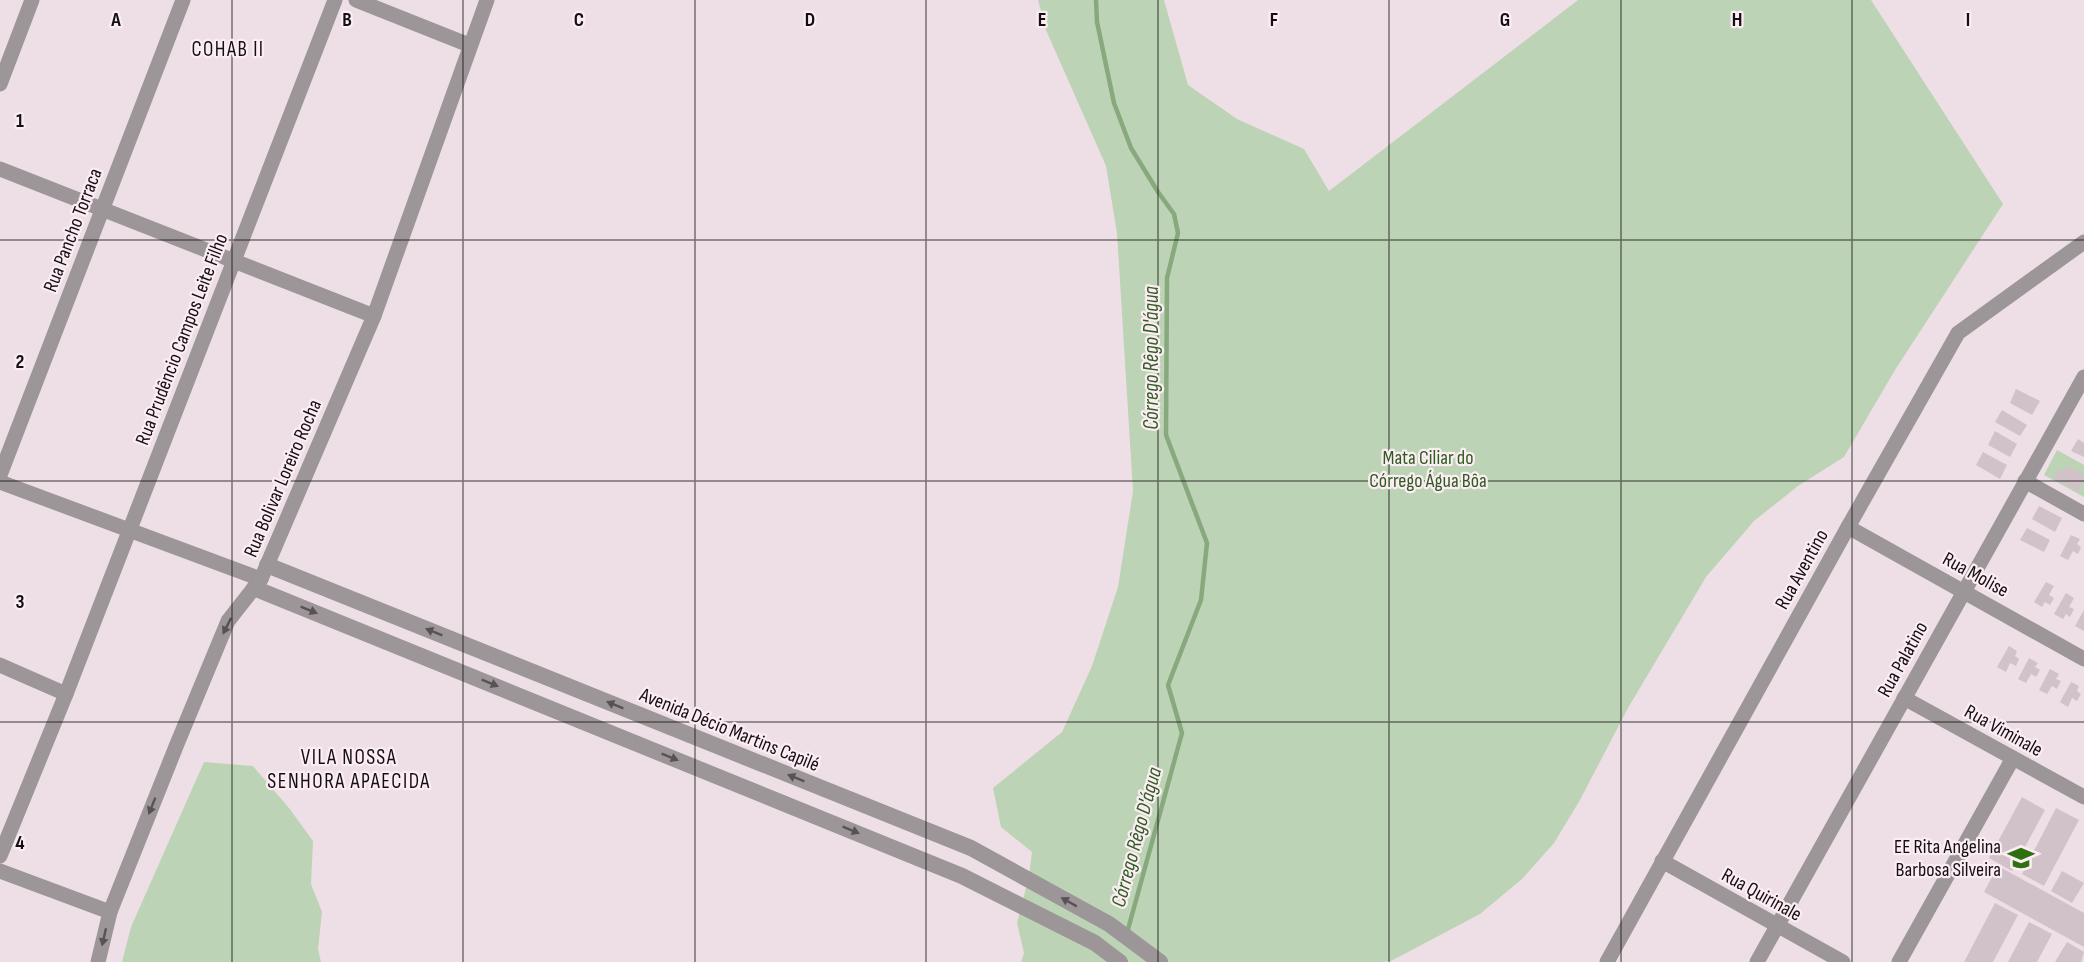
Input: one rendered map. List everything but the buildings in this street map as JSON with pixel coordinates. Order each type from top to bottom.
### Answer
[{"type":"street","points":[[0,84],[32,0]]},
{"type":"street","name":"Rua Pancho Torraca","points":[[0,475],[183,0]]},
{"type":"street","name":"Rua Prudêncio Campos Leite Filho","points":[[0,856],[66,694],[335,0]]},
{"type":"street","points":[[356,0],[470,45]]},
{"type":"street","name":"Rua Bolivar Loreiro Rocha","points":[[98,962],[110,912],[228,621],[261,578],[374,316],[487,0]]},
{"type":"street","points":[[0,169],[374,316]]},
{"type":"street","name":"Rua Aventino","points":[[1607,962],[1958,333],[2084,242]]},
{"type":"street","name":"Rua Palatino","points":[[1756,962],[2084,377]]},
{"type":"street","points":[[2025,481],[2084,514]]},
{"type":"street","points":[[0,482],[261,578],[962,876],[1095,943],[1115,958]]},
{"type":"street","name":"Rua Molise","points":[[1848,527],[2084,658]]},
{"type":"street","name":"Avenida Décio Martins Capilé","points":[[261,578],[971,848],[1109,924],[1160,962]]},
{"type":"street","points":[[0,665],[66,694]]},
{"type":"street","name":"Rua Viminale","points":[[1905,698],[2084,797]]},
{"type":"street","points":[[1899,962],[2013,758]]},
{"type":"street","name":"Rua Quirinale","points":[[1662,861],[1843,962]]},
{"type":"street","points":[[0,871],[110,912]]},
{"type":"green space","name":"Mata Ciliar do Córrego Água Bôa","points":[[1038,0],[1164,0],[1188,85],[1237,119],[1304,149],[1329,191],[1578,0],[1871,0],[2003,204],[1895,370],[1844,457],[1798,486],[1754,521],[1706,577],[1628,708],[1580,800],[1554,843],[1522,879],[1480,914],[1391,961],[1021,962],[1024,953],[1017,923],[1029,876],[1032,852],[1001,827],[993,788],[1062,732],[1092,666],[1118,587],[1133,491],[1117,233],[1106,166],[1046,30]]},
{"type":"green space","points":[[2057,450],[2084,465],[2084,497],[2044,475]]},
{"type":"green space","points":[[204,762],[253,766],[289,808],[313,841],[311,884],[322,912],[318,949],[321,962],[122,962],[131,927]]},
{"type":"waterway","name":"Córrego Rêgo D'água","points":[[1096,0],[1097,22],[1114,103],[1131,148],[1174,214],[1178,233],[1167,278],[1166,435],[1207,543],[1201,600],[1168,685],[1182,733],[1127,933]]},
{"type":"place","name":"EE Rita Angelina Barbosa Silveira","points":[[2021,858]]},
{"type":"district","name":"COHAB II","points":[[228,49]]},
{"type":"district","name":"VILA NOSSA SENHORA APAECIDA","points":[[349,769]]}]
